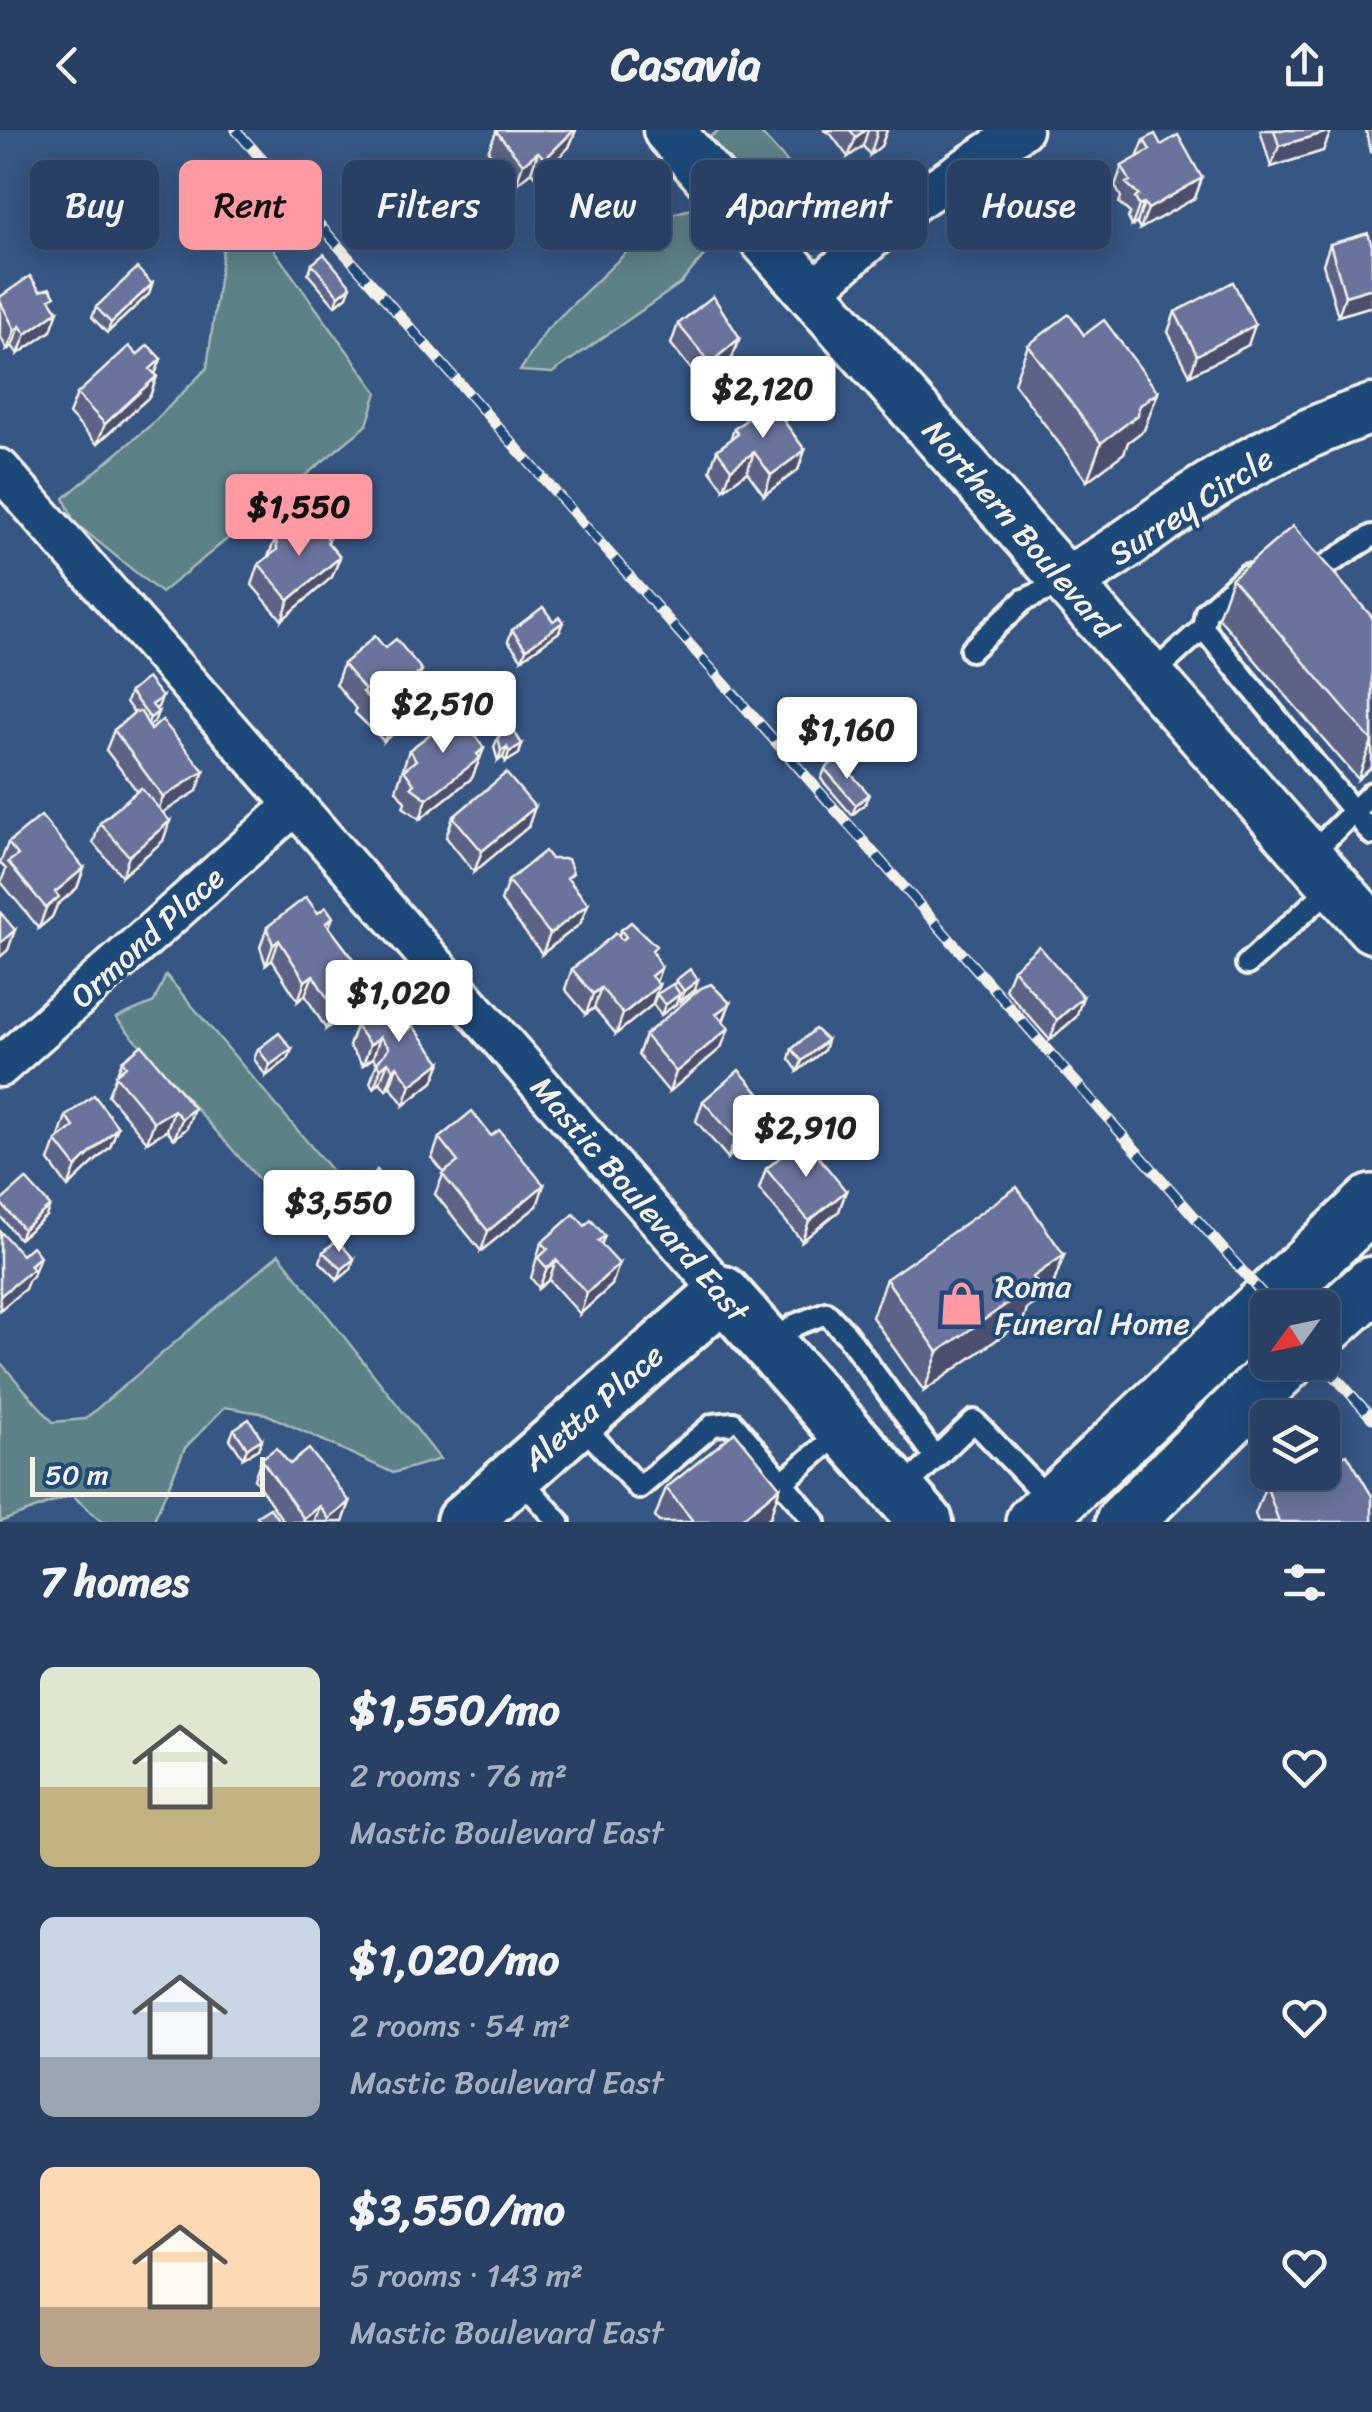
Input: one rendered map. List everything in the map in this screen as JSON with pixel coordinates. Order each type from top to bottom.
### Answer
[{"type":"highway","points":[[1044,1513],[1372,1203]]},
{"type":"highway","points":[[1340,1314],[1372,1285]]},
{"type":"highway","points":[[1124,1522],[1270,1380]]},
{"type":"main road","name":"Mastic Boulevard East","points":[[723,1293],[844,1429],[921,1491]]},
{"type":"main road","name":"Aletta Place","points":[[464,1522],[723,1293]]},
{"type":"street","name":"Northern Boulevard","points":[[668,130],[1372,928]]},
{"type":"street","points":[[810,293],[914,202],[1022,130]]},
{"type":"street","name":"Surrey Circle","points":[[1065,582],[1107,561],[1193,498],[1254,461],[1372,409]]},
{"type":"street","name":"Mastic Boulevard East","points":[[0,470],[723,1293]]},
{"type":"street","name":"Ormond Place","points":[[0,1067],[294,806]]},
{"type":"lane","points":[[1314,573],[1372,536]]},
{"type":"lane","points":[[1149,676],[1202,628],[1206,612],[1264,560]]},
{"type":"lane","points":[[971,650],[1024,600],[1065,582]]},
{"type":"lane","points":[[1202,628],[1372,834]]},
{"type":"lane","points":[[1247,964],[1321,870],[1353,811],[1372,793]]},
{"type":"lane","points":[[770,1347],[796,1325],[826,1313],[846,1334],[921,1491],[974,1421],[1044,1513]]},
{"type":"lane","points":[[578,1420],[639,1488],[713,1425],[733,1423],[815,1522]]},
{"type":"lane","points":[[784,1481],[844,1429]]},
{"type":"lane","points":[[516,1475],[559,1522]]},
{"type":"green space","points":[[719,130],[758,130],[786,160],[729,160],[710,137]]},
{"type":"green space","points":[[691,209],[691,250],[708,250],[681,283],[552,373],[520,371],[547,329],[629,250],[671,250],[671,214]]},
{"type":"green space","points":[[223,250],[274,250],[377,392],[367,425],[161,593],[74,522],[64,498],[152,424],[207,368]]},
{"type":"green space","points":[[166,975],[348,1190],[336,1204],[300,1226],[116,1018],[154,1002]]},
{"type":"green space","points":[[279,1254],[440,1459],[393,1473],[266,1414],[225,1407],[185,1448],[153,1522],[102,1522],[72,1495],[0,1522],[0,1362],[53,1422],[85,1419]]},
{"type":"building","points":[[497,130],[574,130],[545,159],[538,152],[523,164]]},
{"type":"building","points":[[1274,130],[1331,130],[1331,131],[1279,146]]},
{"type":"building","points":[[1155,134],[1161,145],[1178,135],[1202,178],[1148,209],[1144,203],[1139,206],[1135,198],[1139,195],[1126,183],[1130,181],[1122,166],[1150,150],[1144,140]]},
{"type":"building","points":[[1368,233],[1372,246],[1372,288],[1345,296],[1330,244]]},
{"type":"building","points":[[324,254],[351,286],[339,296],[312,264]]},
{"type":"building","points":[[137,268],[152,284],[111,323],[96,307]]},
{"type":"building","points":[[30,276],[40,291],[50,288],[55,296],[50,299],[58,311],[26,334],[20,326],[15,330],[0,297]]},
{"type":"building","points":[[1233,282],[1255,325],[1197,355],[1175,312]]},
{"type":"building","points":[[713,296],[740,338],[710,363],[678,324]]},
{"type":"building","points":[[1069,314],[1084,335],[1104,320],[1158,392],[1139,406],[1138,415],[1101,443],[1028,345]]},
{"type":"building","points":[[148,345],[161,359],[150,369],[157,376],[105,424],[77,394],[129,346],[137,355]]},
{"type":"building","points":[[770,402],[805,450],[771,475],[754,452],[731,469],[717,450],[738,434],[734,429]]},
{"type":"building","points":[[310,522],[329,539],[327,542],[340,557],[289,600],[259,564],[277,550],[276,537],[290,525],[298,533]]},
{"type":"building","points":[[1293,526],[1372,617],[1372,741],[1232,578]]},
{"type":"building","points":[[543,607],[553,621],[559,617],[563,622],[526,649],[512,630]]},
{"type":"building","points":[[375,636],[385,648],[396,639],[422,670],[413,678],[425,693],[391,721],[362,692],[365,690],[343,664]]},
{"type":"building","points":[[147,678],[162,697],[152,705],[158,712],[150,718],[130,692]]},
{"type":"building","points":[[135,712],[141,712],[151,730],[162,720],[204,771],[163,797],[114,730]]},
{"type":"building","points":[[458,713],[484,748],[477,754],[480,758],[427,799],[411,787],[414,784],[404,770],[416,760],[409,750]]},
{"type":"building","points":[[512,728],[522,744],[509,752],[507,747],[501,751],[498,737]]},
{"type":"building","points":[[837,758],[869,794],[856,805],[825,769]]},
{"type":"building","points":[[506,773],[535,807],[482,851],[453,817]]},
{"type":"building","points":[[141,788],[170,821],[129,856],[100,823]]},
{"type":"building","points":[[41,816],[84,868],[55,892],[59,897],[46,908],[8,862],[18,855],[8,843]]},
{"type":"building","points":[[545,851],[551,859],[568,859],[573,873],[567,878],[588,904],[550,934],[508,881]]},
{"type":"building","points":[[306,897],[318,913],[326,907],[333,917],[326,923],[370,981],[334,1009],[313,975],[305,981],[279,940],[273,945],[267,927]]},
{"type":"building","points":[[0,912],[15,930],[0,943]]},
{"type":"building","points":[[631,922],[656,946],[652,950],[661,968],[651,976],[659,985],[623,1014],[601,988],[593,994],[572,969],[616,933],[622,940],[626,937],[621,930]]},
{"type":"building","points":[[1039,946],[1083,997],[1057,1020],[1013,969]]},
{"type":"building","points":[[690,969],[698,980],[684,991],[676,980]]},
{"type":"building","points":[[673,984],[680,994],[665,1005],[657,994]]},
{"type":"building","points":[[711,984],[730,1003],[716,1014],[729,1028],[676,1072],[645,1035]]},
{"type":"building","points":[[384,1005],[405,1033],[413,1026],[441,1062],[411,1085],[397,1066],[394,1070],[388,1062],[381,1068],[377,1063],[389,1048],[380,1037],[370,1045],[356,1026]]},
{"type":"building","points":[[815,1029],[827,1040],[802,1061],[792,1049]]},
{"type":"building","points":[[279,1033],[292,1049],[270,1065],[258,1049]]},
{"type":"building","points":[[142,1045],[194,1108],[182,1119],[174,1110],[154,1122],[115,1075],[126,1066],[122,1061]]},
{"type":"building","points":[[739,1070],[771,1107],[735,1138],[703,1101]]},
{"type":"building","points":[[94,1095],[118,1127],[76,1167],[56,1141],[74,1127],[66,1116]]},
{"type":"building","points":[[472,1111],[491,1136],[499,1130],[544,1185],[488,1231],[442,1174],[458,1162],[439,1138]]},
{"type":"building","points":[[803,1138],[846,1191],[809,1221],[766,1169]]},
{"type":"building","points":[[377,1170],[391,1187],[378,1197],[368,1183]]},
{"type":"building","points":[[26,1179],[50,1206],[23,1229],[0,1202]]},
{"type":"building","points":[[1017,1187],[1064,1255],[1033,1277],[1037,1283],[938,1352],[886,1279]]},
{"type":"building","points":[[574,1214],[585,1226],[591,1220],[605,1236],[598,1241],[619,1264],[587,1293],[556,1260],[547,1268],[538,1258],[548,1249],[541,1243]]},
{"type":"building","points":[[0,1231],[22,1255],[32,1246],[40,1256],[29,1265],[33,1269],[0,1296]]},
{"type":"building","points":[[337,1240],[354,1259],[342,1269],[323,1252]]},
{"type":"building","points":[[249,1419],[262,1439],[247,1448],[234,1429]]},
{"type":"building","points":[[735,1432],[780,1487],[738,1522],[694,1522],[666,1488]]},
{"type":"building","points":[[276,1448],[290,1464],[309,1449],[350,1502],[329,1519],[320,1506],[304,1519],[261,1459]]},
{"type":"building","points":[[1347,1454],[1372,1496],[1372,1522],[1279,1522],[1268,1490],[1340,1490],[1340,1457]]},
{"type":"building","points":[[270,1508],[280,1522],[262,1522],[257,1516]]},
{"type":"railway","points":[[236,130],[1259,1290]]},
{"type":"railway","points":[[1338,1380],[1372,1418]]},
{"type":"place","name":"Roma Funeral Home","points":[[962,1304]]}]
